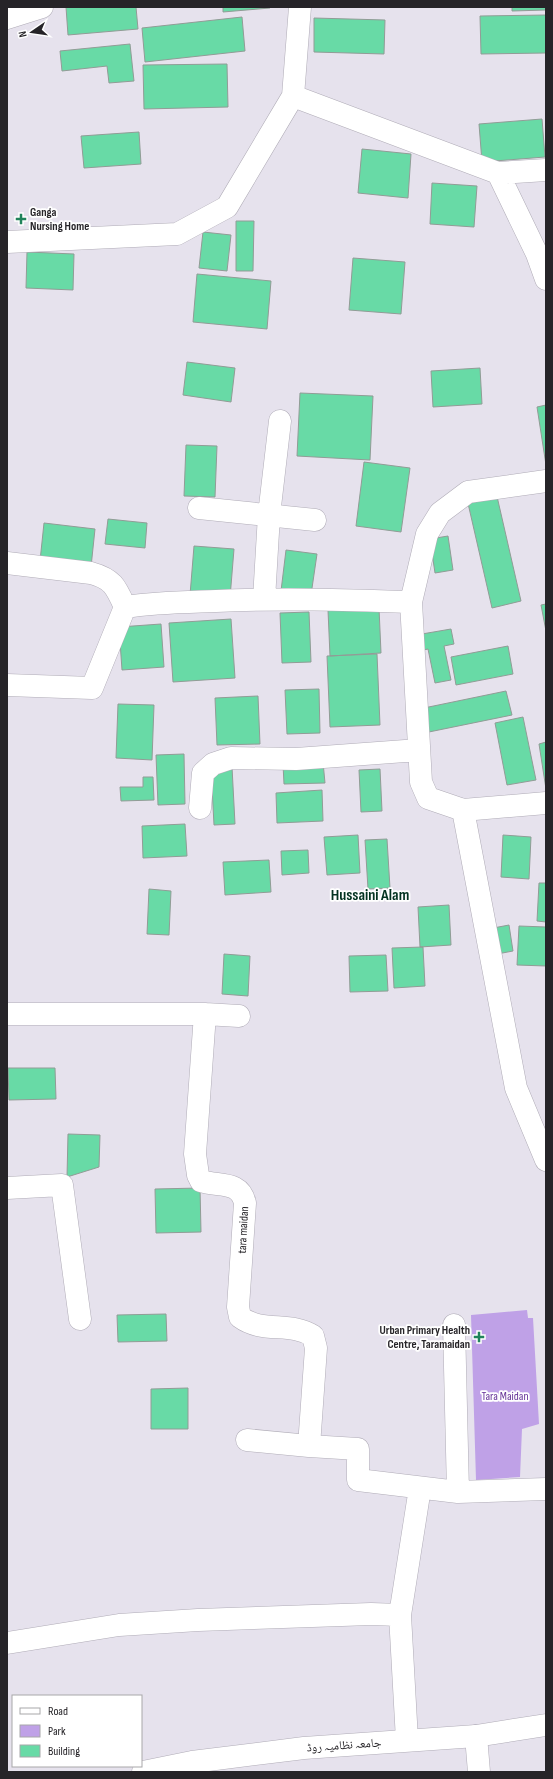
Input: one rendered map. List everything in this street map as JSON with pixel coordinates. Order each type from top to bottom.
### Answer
[{"type":"street","points":[[7,18],[42,7]]},
{"type":"street","points":[[7,242],[177,234],[227,207],[293,96],[300,7]]},
{"type":"street","points":[[293,96],[498,172],[546,170]]},
{"type":"street","points":[[498,172],[541,254],[546,280]]},
{"type":"street","points":[[264,599],[269,515],[280,421]]},
{"type":"street","points":[[546,481],[468,492],[440,512],[427,534],[411,602],[421,782],[428,798],[463,810],[546,802]]},
{"type":"street","points":[[199,508],[315,520]]},
{"type":"street","points":[[7,563],[92,573],[104,577],[115,586],[125,607],[92,688],[7,685]]},
{"type":"street","points":[[125,607],[151,603],[309,598],[411,602]]},
{"type":"street","points":[[200,808],[203,773],[213,764],[231,758],[296,759],[419,750]]},
{"type":"street","points":[[463,810],[516,1088],[546,1160]]},
{"type":"street","points":[[7,1014],[205,1014],[238,1016]]},
{"type":"street","name":"tara maidan","points":[[205,1014],[195,1154],[198,1174],[201,1181],[237,1188],[243,1195],[245,1203],[238,1307],[240,1317],[249,1324],[296,1328],[305,1330],[313,1336],[316,1348],[309,1446]]},
{"type":"street","points":[[7,1188],[62,1185],[80,1319]]},
{"type":"street","points":[[454,1325],[458,1492]]},
{"type":"street","points":[[247,1440],[358,1449],[358,1480],[458,1492],[546,1489]]},
{"type":"street","points":[[407,1740],[400,1615],[420,1488]]},
{"type":"street","points":[[7,1643],[127,1625],[198,1620],[370,1614],[400,1615]]},
{"type":"street","name":"جامعہ نظامیہ روڈ","points":[[143,1772],[192,1762],[282,1751],[407,1740],[476,1736],[546,1725]]},
{"type":"street","points":[[476,1736],[479,1772]]},
{"type":"green space","name":"Tara Maidan","points":[[527,1310],[528,1318],[533,1318],[539,1424],[522,1429],[520,1477],[476,1480],[471,1315]]},
{"type":"building","points":[[66,7],[136,7],[138,29],[68,35]]},
{"type":"building","points":[[223,7],[270,7],[270,8],[223,12]]},
{"type":"building","points":[[512,7],[546,7],[546,10],[512,11]]},
{"type":"building","points":[[546,15],[546,53],[481,54],[480,16]]},
{"type":"building","points":[[242,17],[245,51],[145,62],[142,28]]},
{"type":"building","points":[[314,18],[385,20],[384,54],[314,52]]},
{"type":"building","points":[[130,44],[134,81],[109,83],[107,66],[62,71],[60,51]]},
{"type":"building","points":[[227,64],[228,107],[144,109],[143,65]]},
{"type":"building","points":[[542,119],[545,157],[482,162],[479,124]]},
{"type":"building","points":[[139,132],[141,164],[84,168],[81,136]]},
{"type":"building","points":[[362,149],[411,154],[408,198],[358,193]]},
{"type":"building","points":[[432,183],[477,186],[474,227],[430,224]]},
{"type":"building","points":[[236,221],[254,221],[253,271],[236,271]]},
{"type":"building","points":[[203,232],[231,235],[227,271],[199,268]]},
{"type":"building","points":[[27,252],[74,254],[73,290],[26,288]]},
{"type":"building","points":[[353,258],[405,262],[401,314],[349,310]]},
{"type":"building","points":[[197,274],[271,281],[267,329],[193,322]]},
{"type":"building","points":[[187,362],[235,368],[231,402],[183,395]]},
{"type":"building","points":[[480,368],[482,404],[433,407],[431,371]]},
{"type":"building","points":[[300,393],[373,396],[370,460],[297,456]]},
{"type":"building","points":[[546,405],[546,465],[537,407]]},
{"type":"building","points":[[186,445],[217,446],[215,497],[184,496]]},
{"type":"building","points":[[364,462],[410,468],[401,532],[356,526]]},
{"type":"building","points":[[496,492],[521,601],[492,608],[467,499]]},
{"type":"building","points":[[108,519],[147,523],[145,548],[105,544]]},
{"type":"building","points":[[44,523],[95,529],[91,567],[40,561]]},
{"type":"building","points":[[448,536],[453,570],[435,573],[430,539]]},
{"type":"building","points":[[194,546],[234,549],[230,598],[190,595]]},
{"type":"building","points":[[286,550],[317,554],[311,595],[281,591]]},
{"type":"building","points":[[546,604],[546,631],[541,605]]},
{"type":"building","points":[[379,608],[381,653],[330,656],[328,610]]},
{"type":"building","points":[[309,612],[311,662],[282,663],[280,613]]},
{"type":"building","points":[[231,619],[235,678],[173,682],[169,623]]},
{"type":"building","points":[[161,624],[164,667],[122,670],[119,627]]},
{"type":"building","points":[[451,629],[454,644],[444,646],[451,680],[435,683],[428,649],[419,651],[416,635]]},
{"type":"building","points":[[508,646],[513,674],[456,685],[451,657]]},
{"type":"building","points":[[377,654],[380,725],[330,727],[327,656]]},
{"type":"building","points":[[319,689],[320,733],[287,734],[285,690]]},
{"type":"building","points":[[506,691],[512,715],[424,733],[419,709]]},
{"type":"building","points":[[258,696],[260,744],[217,745],[215,698]]},
{"type":"building","points":[[118,704],[154,705],[152,760],[116,758]]},
{"type":"building","points":[[523,717],[536,780],[507,785],[495,723]]},
{"type":"building","points":[[546,742],[546,789],[539,744]]},
{"type":"building","points":[[184,754],[185,804],[158,805],[156,755]]},
{"type":"building","points":[[323,762],[325,783],[284,784],[283,764]]},
{"type":"building","points":[[232,767],[235,824],[214,825],[211,768]]},
{"type":"building","points":[[380,769],[382,811],[361,812],[359,770]]},
{"type":"building","points":[[143,777],[153,777],[154,800],[121,801],[120,787],[143,787]]},
{"type":"building","points":[[322,790],[323,821],[277,823],[276,793]]},
{"type":"building","points":[[185,824],[187,856],[143,858],[142,826]]},
{"type":"building","points":[[358,835],[360,873],[327,875],[324,837]]},
{"type":"building","points":[[503,835],[531,837],[529,879],[501,877]]},
{"type":"building","points":[[387,839],[390,888],[368,889],[365,840]]},
{"type":"building","points":[[308,850],[309,873],[282,875],[281,851]]},
{"type":"building","points":[[269,860],[271,892],[225,895],[223,862]]},
{"type":"building","points":[[539,883],[546,883],[546,922],[537,921]]},
{"type":"building","points":[[149,889],[171,891],[169,935],[147,934]]},
{"type":"building","points":[[449,905],[451,945],[420,947],[418,907]]},
{"type":"building","points":[[509,925],[513,951],[492,955],[488,929]]},
{"type":"building","points":[[519,926],[546,927],[546,966],[517,965]]},
{"type":"building","points":[[423,947],[425,986],[394,988],[392,948]]},
{"type":"building","points":[[224,954],[250,956],[248,996],[222,994]]},
{"type":"building","points":[[386,955],[388,991],[350,992],[349,956]]},
{"type":"building","points":[[8,1068],[55,1068],[56,1099],[9,1100]]},
{"type":"building","points":[[68,1134],[100,1135],[99,1167],[67,1177]]},
{"type":"building","points":[[200,1188],[201,1232],[156,1233],[155,1189]]},
{"type":"building","points":[[166,1314],[167,1341],[118,1342],[117,1315]]},
{"type":"building","points":[[188,1388],[188,1429],[151,1429],[151,1389]]},
{"type":"place","name":"Ganga Nursing Home","points":[[21,219]]},
{"type":"place","name":"Urban Primary Health Centre, Taramaidan","points":[[479,1337]]},
{"type":"district","name":"Hussaini Alam","points":[[370,894]]}]
